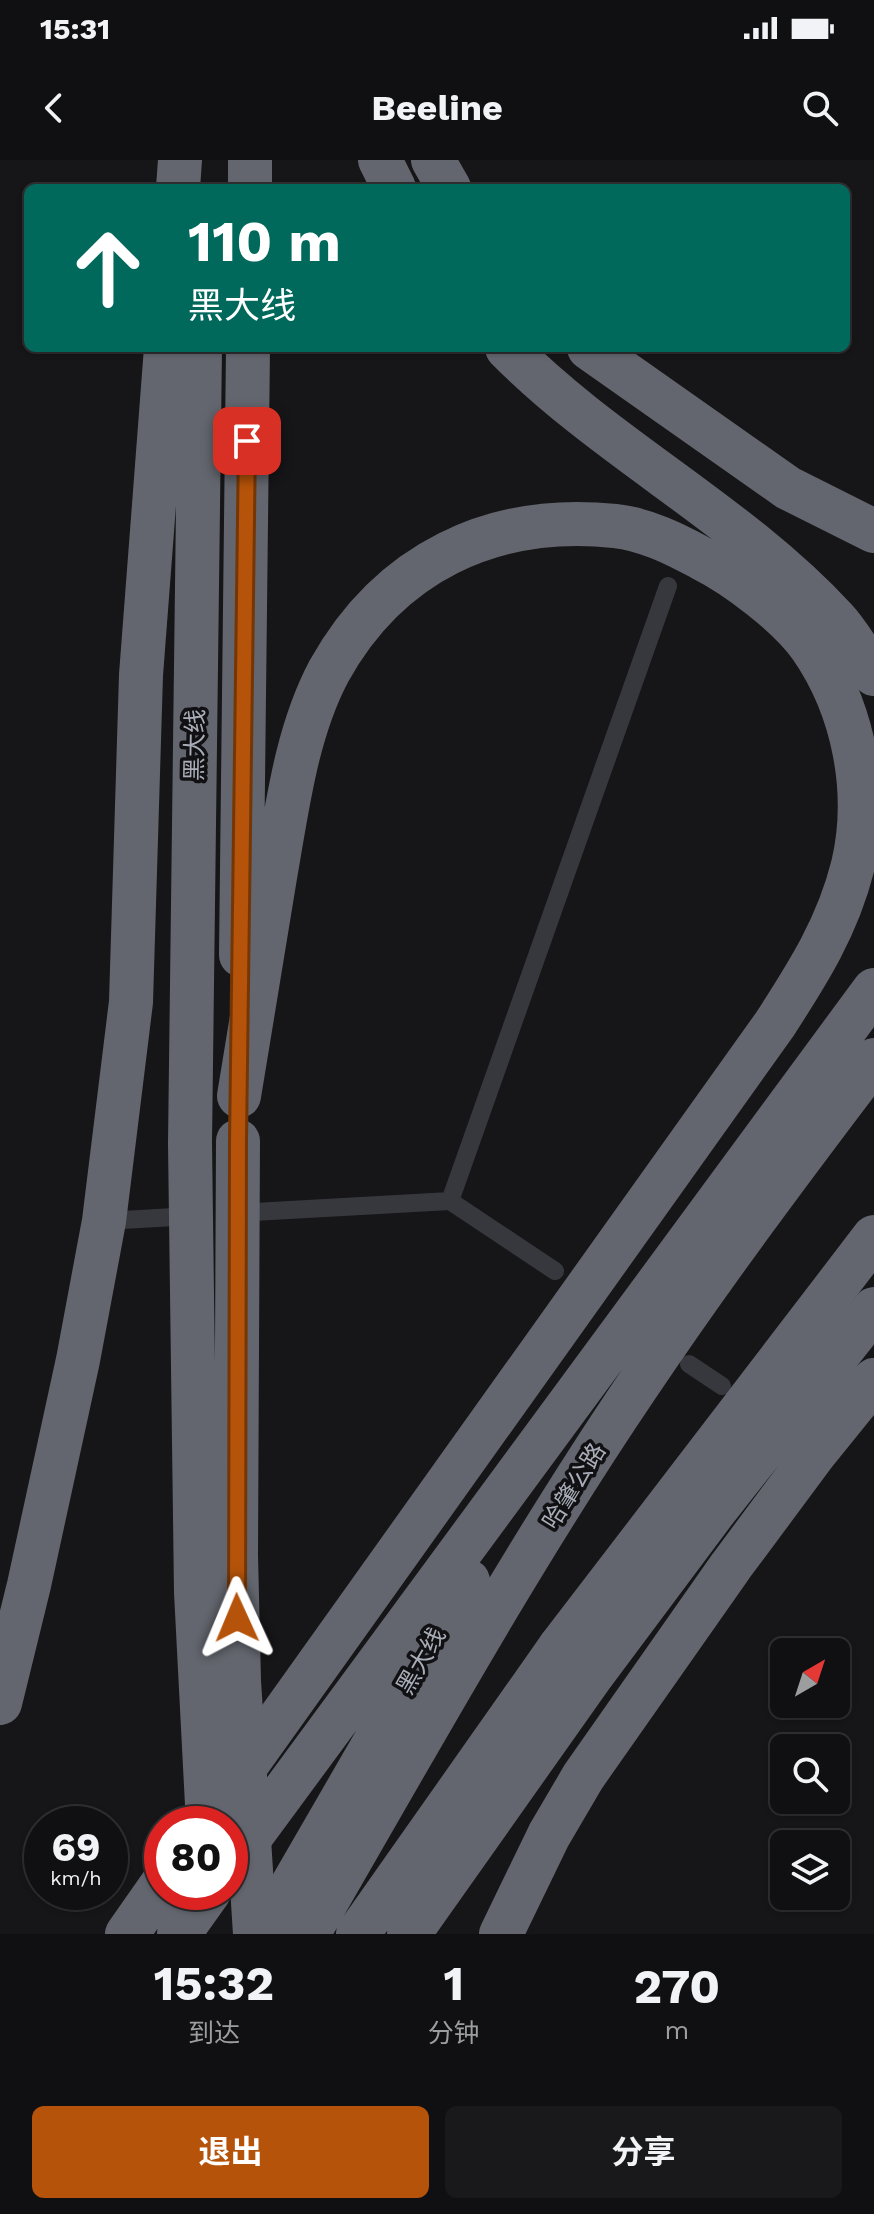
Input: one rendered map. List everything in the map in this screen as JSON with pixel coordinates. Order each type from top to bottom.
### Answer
[{"type":"highway","points":[[178,184],[180,160]]},
{"type":"highway","points":[[203,160],[203,184]]},
{"type":"highway","points":[[250,160],[250,184]]},
{"type":"highway","points":[[380,160],[392,184]]},
{"type":"highway","points":[[433,160],[447,184]]},
{"type":"highway","points":[[0,1703],[71,1390],[104,1221],[131,1002],[141,675],[166,352]]},
{"type":"highway","name":"黑大线","points":[[200,352],[190,1143],[196,1592],[205,1806]]},
{"type":"highway","name":"黑大线","points":[[248,352],[236,1555],[239,1681],[255,1934]]},
{"type":"highway","points":[[511,352],[540,381],[752,541],[836,620],[874,674]]},
{"type":"highway","points":[[595,352],[788,488],[874,531]]},
{"type":"highway","points":[[219,1806],[775,1024],[817,959],[840,909],[853,862],[860,808],[855,754],[840,695],[810,645],[770,606],[727,571],[668,540],[617,526],[551,525],[503,531],[452,549],[406,579],[362,619],[328,673],[304,732],[282,835],[239,1096]]},
{"type":"highway","points":[[248,1839],[874,990]]},
{"type":"highway","name":"哈肇公路","points":[[308,1934],[509,1588],[634,1391],[741,1237],[874,1060]]},
{"type":"highway","points":[[358,1934],[560,1647],[874,1237]]},
{"type":"highway","points":[[409,1934],[630,1624],[725,1497],[874,1309]]},
{"type":"highway","points":[[501,1934],[549,1835],[583,1777],[731,1566],[874,1380]]},
{"type":"highway","name":"黑大线","points":[[264,1934],[579,1388]]},
{"type":"highway","points":[[127,1934],[144,1910]]},
{"type":"highway","points":[[179,1934],[197,1910]]},
{"type":"highway","points":[[213,1910],[215,1934]]},
{"type":"lane","points":[[450,1201],[668,586]]},
{"type":"lane","points":[[104,1221],[450,1201],[555,1271]]},
{"type":"lane","points":[[689,1364],[722,1386]]},
{"type":"route","points":[[237,1618],[238,1141],[247,441]]}]
